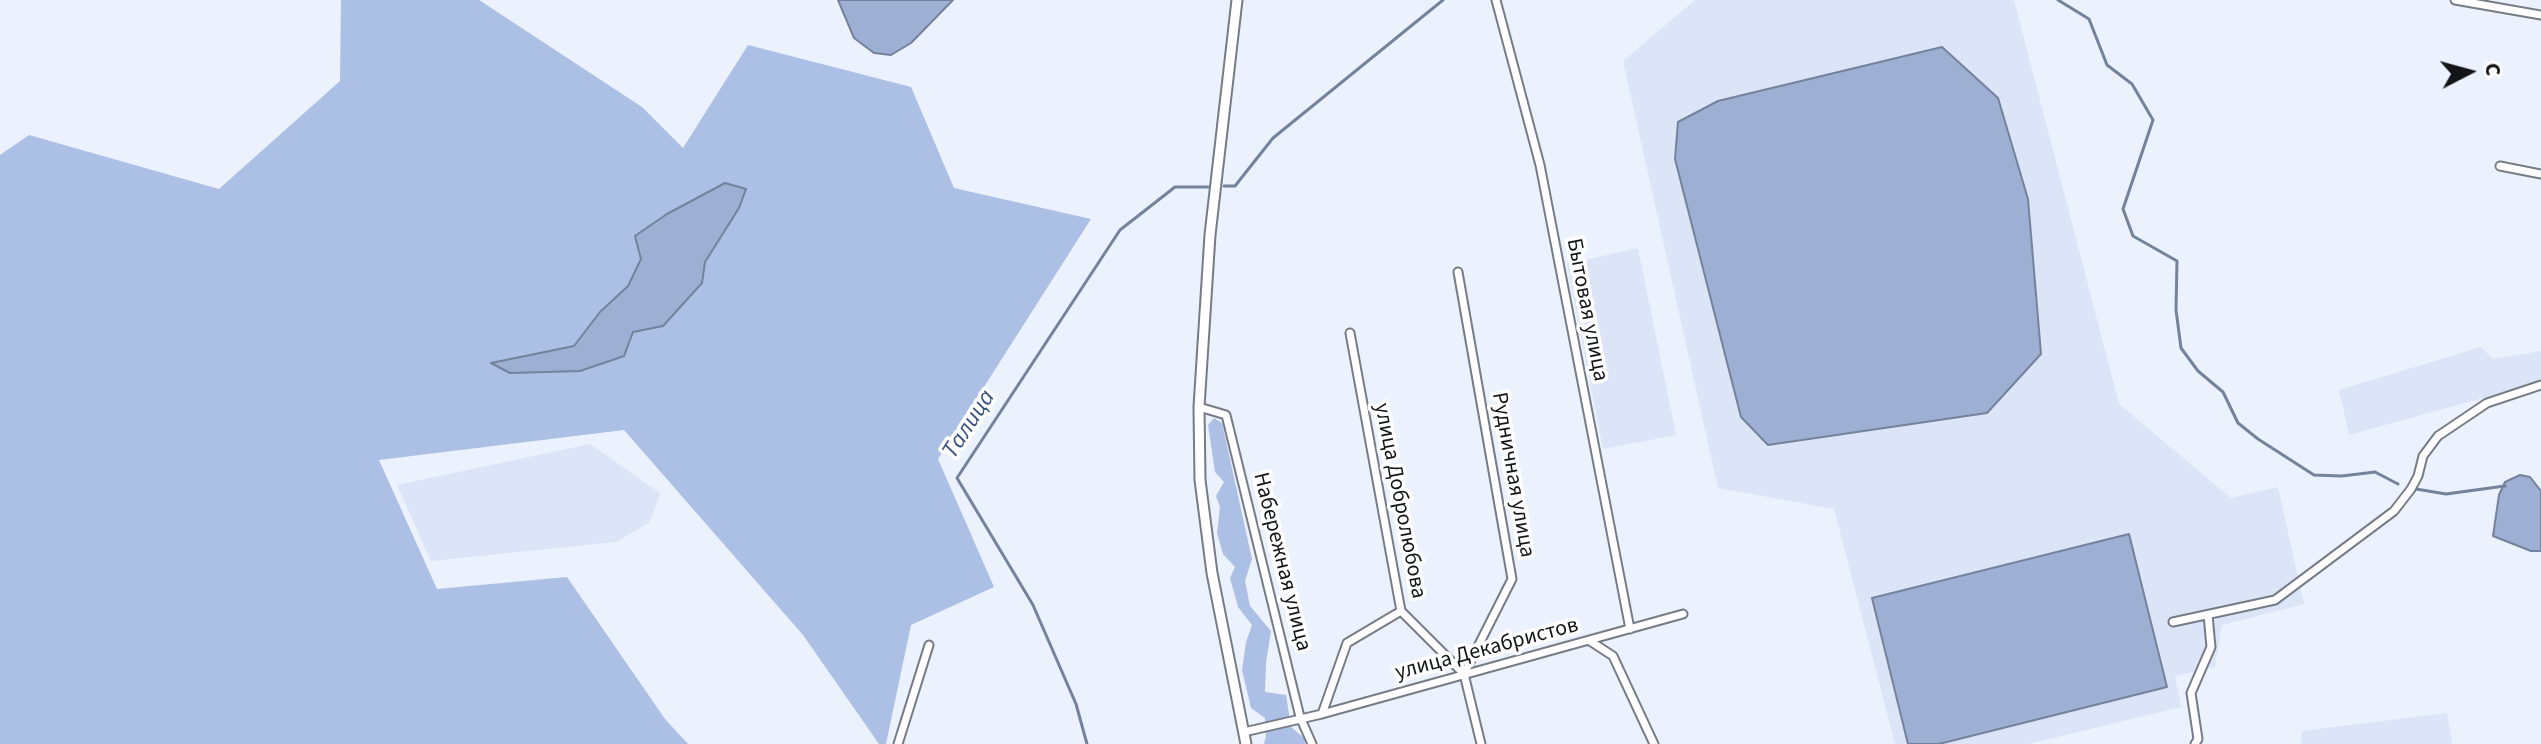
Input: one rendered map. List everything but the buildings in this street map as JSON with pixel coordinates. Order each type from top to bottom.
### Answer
[{"type":"street","points":[[1237,0],[1210,235],[1199,407],[1200,480],[1212,573],[1246,744]]},
{"type":"street","name":"Бытовая улица","points":[[1496,0],[1540,165],[1630,629]]},
{"type":"street","points":[[2455,0],[2541,15]]},
{"type":"street","points":[[2500,166],[2541,174]]},
{"type":"street","name":"Рудничная улица","points":[[1458,272],[1512,579],[1464,674]]},
{"type":"street","name":"улица Добролюбова","points":[[1350,333],[1401,611],[1464,674]]},
{"type":"street","points":[[2173,622],[2275,600],[2394,511],[2411,489],[2423,456],[2438,436],[2487,403],[2541,385]]},
{"type":"street","name":"Набережная улица","points":[[1199,407],[1226,415],[1300,717],[1312,744]]},
{"type":"street","points":[[1322,714],[1347,643],[1401,611]]},
{"type":"street","name":"улица Декабристов","points":[[1244,732],[1322,714],[1683,614]]},
{"type":"street","points":[[2195,744],[2198,739],[2191,693],[2211,647],[2208,615]]},
{"type":"street","points":[[1590,641],[1613,656],[1654,744]]},
{"type":"street","points":[[898,744],[929,645]]},
{"type":"street","points":[[1464,674],[1481,744]]},
{"type":"shaded area","points":[[341,0],[479,0],[642,107],[683,148],[748,45],[911,87],[954,188],[1091,219],[938,459],[994,587],[911,625],[886,744],[879,744],[803,635],[624,430],[379,460],[437,589],[567,577],[665,719],[688,744],[0,744],[0,155],[29,135],[219,189],[340,81]]},
{"type":"shaded area","points":[[838,0],[953,0],[911,43],[891,55],[874,53],[854,38]]},
{"type":"shaded area","points":[[1695,0],[2014,0],[2119,404],[2231,498],[2278,487],[2304,604],[2222,625],[2215,667],[2175,676],[2181,707],[2029,744],[1895,744],[1834,509],[1718,488],[1623,61]]},
{"type":"shaded area","points":[[1942,47],[1998,98],[2028,199],[2041,354],[1987,413],[1768,445],[1741,417],[1675,159],[1678,122],[1718,101]]},
{"type":"shaded area","points":[[725,183],[746,189],[739,208],[705,262],[702,283],[663,326],[633,332],[624,356],[580,371],[510,373],[491,363],[574,346],[600,312],[628,286],[641,259],[635,236],[667,214]]},
{"type":"shaded area","points":[[1638,248],[1676,435],[1603,449],[1567,264]]},
{"type":"shaded area","points":[[2481,347],[2493,359],[2541,351],[2541,382],[2349,435],[2339,390]]},
{"type":"shaded area","points":[[1214,418],[1222,423],[1252,559],[1245,581],[1250,606],[1271,631],[1265,692],[1286,695],[1291,727],[1304,738],[1305,744],[1264,744],[1265,718],[1251,708],[1242,670],[1252,625],[1238,607],[1230,578],[1235,567],[1223,554],[1217,533],[1220,507],[1216,496],[1224,482],[1215,472],[1208,425]]},
{"type":"shaded area","points":[[590,444],[660,493],[650,522],[616,542],[431,561],[397,485]]},
{"type":"shaded area","points":[[2520,475],[2530,477],[2541,491],[2541,551],[2531,551],[2493,536],[2499,495],[2505,482]]},
{"type":"shaded area","points":[[2129,534],[2167,687],[1939,744],[1908,744],[1872,598]]},
{"type":"shaded area","points":[[2447,713],[2452,744],[2301,744],[2302,731]]},
{"type":"waterway","name":"Талица","points":[[1224,186],[1235,186],[1273,138],[1443,0]]},
{"type":"waterway","points":[[2058,0],[2089,19],[2107,65],[2132,84],[2153,120],[2123,209],[2133,236],[2177,261],[2176,310],[2181,348],[2198,371],[2223,392],[2238,423],[2314,475],[2375,472],[2398,484]]},
{"type":"waterway","name":"Талица","points":[[1087,744],[1076,704],[1033,605],[957,478],[1120,230],[1175,187],[1208,187]]},
{"type":"waterway","points":[[2416,489],[2446,494],[2505,486]]}]
